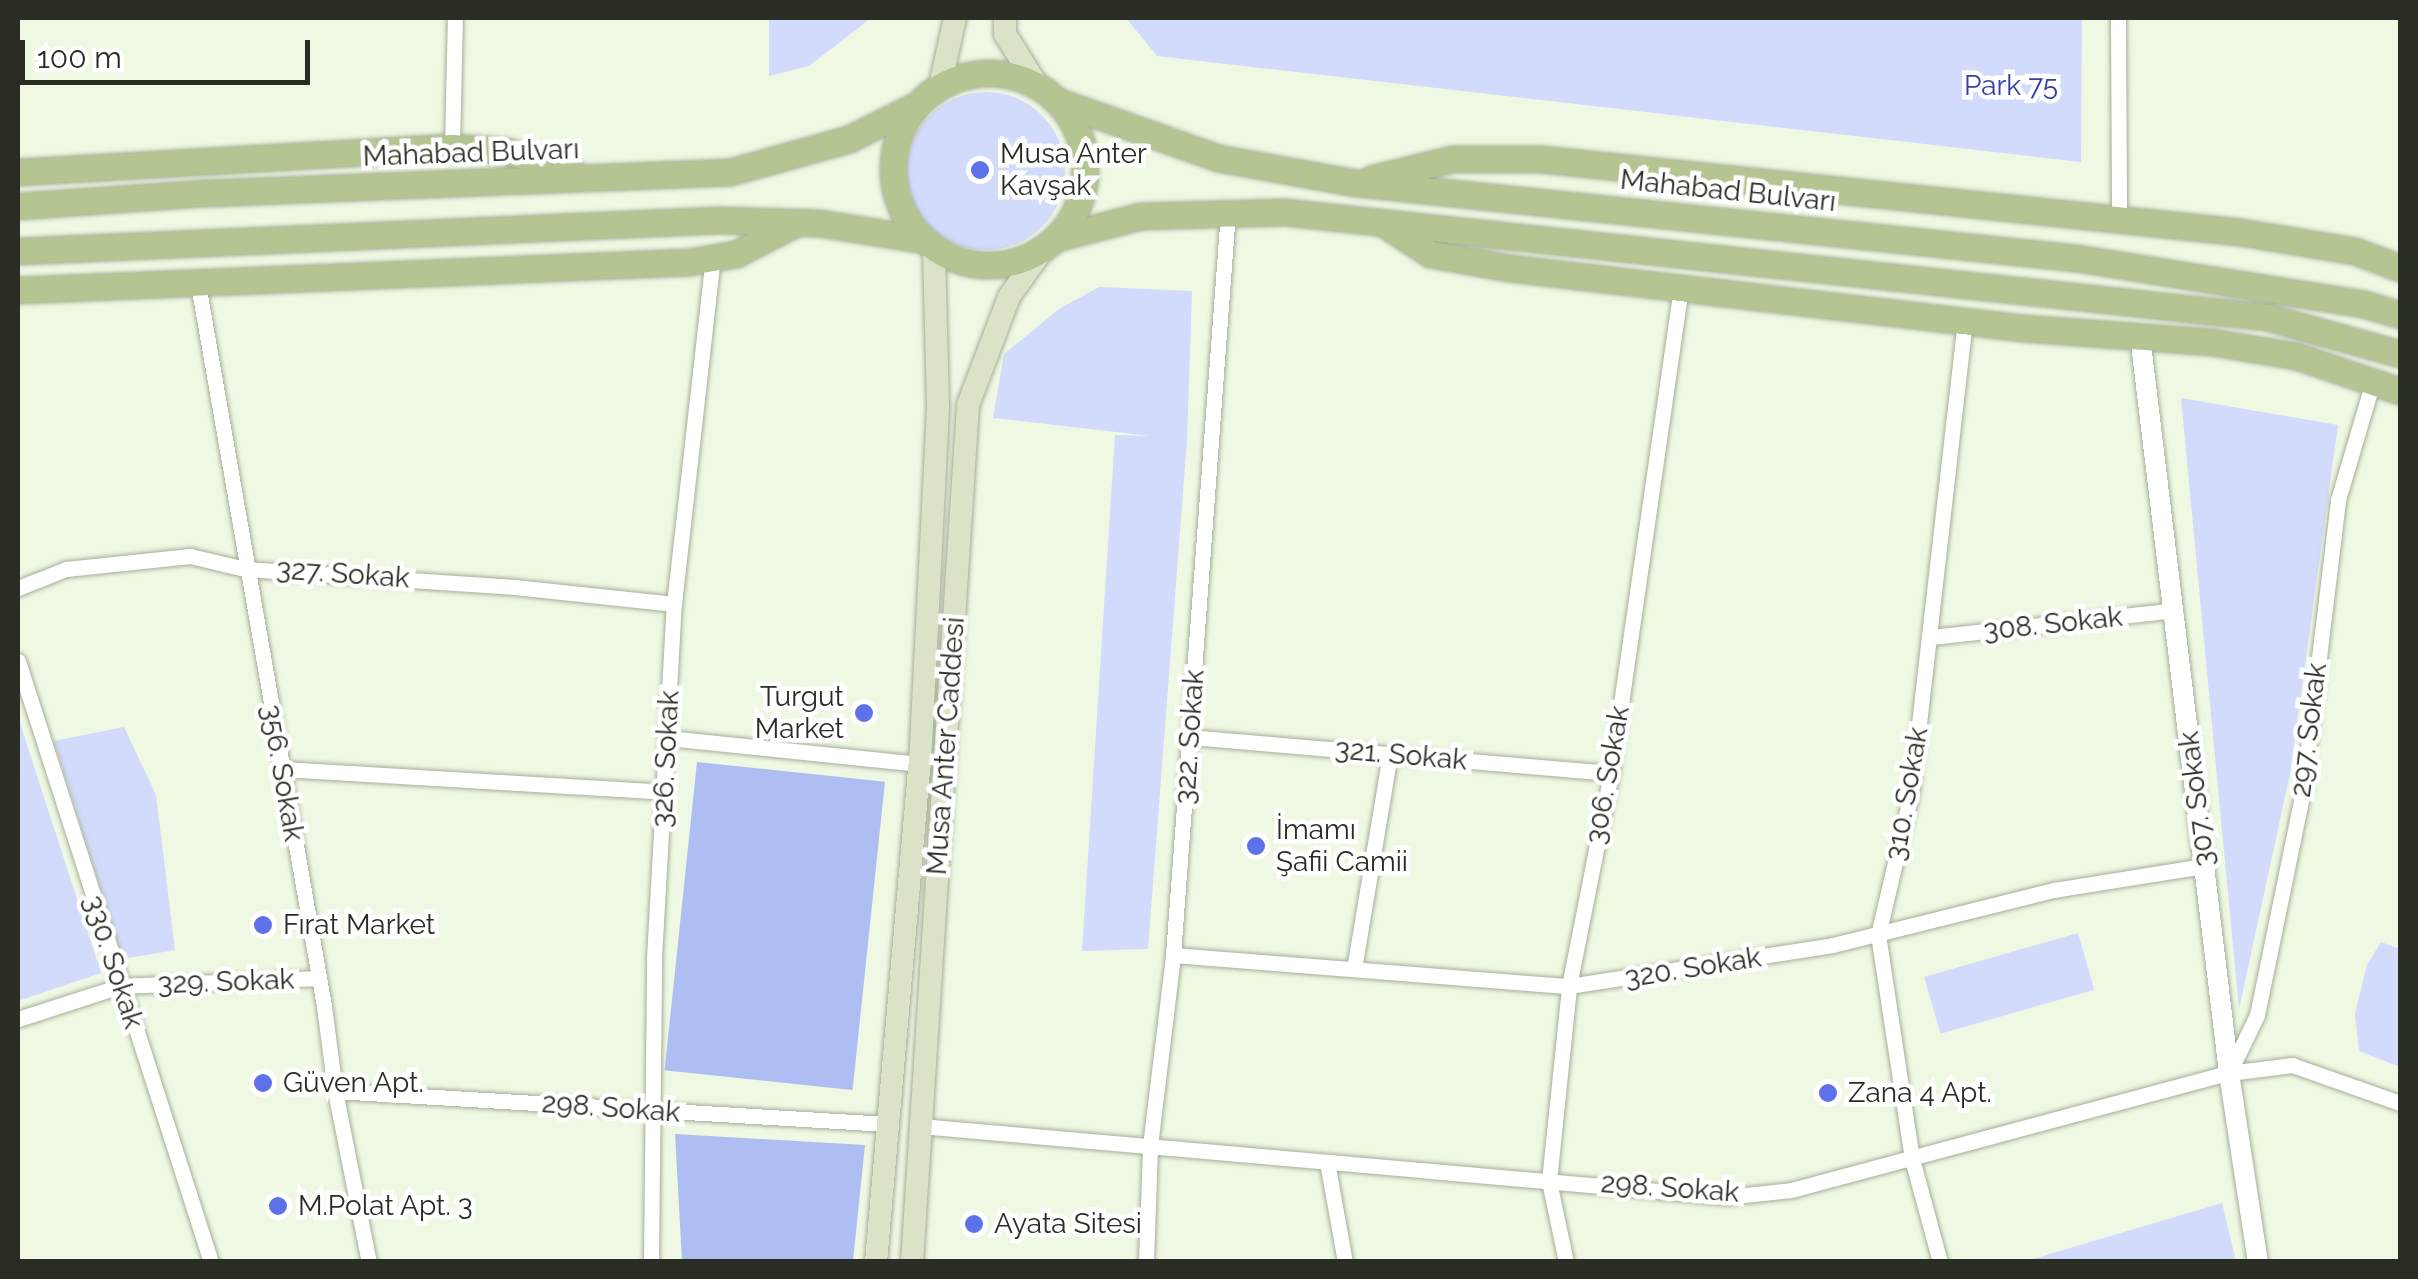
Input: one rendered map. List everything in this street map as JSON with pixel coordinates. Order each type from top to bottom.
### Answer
[{"type":"main road","points":[[940,86],[955,18]]},
{"type":"main road","points":[[1005,18],[1005,34],[1046,93],[1074,124],[1084,150],[1085,178],[1078,206],[1050,244]]},
{"type":"main road","points":[[929,245],[911,226],[896,198],[892,166],[899,134],[915,106],[940,86],[989,72],[1046,93]]},
{"type":"main road","name":"Mahabad Bulvarı","points":[[1046,93],[1218,158],[1356,183],[2076,258],[2364,304],[2400,315]]},
{"type":"main road","name":"Mahabad Bulvarı","points":[[18,206],[206,193],[730,172],[849,139],[915,106]]},
{"type":"main road","points":[[18,172],[452,146],[506,151],[593,179]]},
{"type":"main road","points":[[1356,183],[1452,159],[1541,160],[2259,235],[2354,251],[2400,268]]},
{"type":"main road","points":[[18,252],[718,220],[799,222],[929,245],[969,264],[994,266],[1018,262],[1050,244],[1142,216],[1284,212],[2268,317],[2400,354]]},
{"type":"main road","points":[[18,290],[713,258],[736,254],[799,222]]},
{"type":"main road","points":[[1381,222],[1430,254],[1508,268],[1965,321],[2212,342],[2296,356],[2400,391]]},
{"type":"main road","name":"Musa Anter Caddesi","points":[[912,1262],[968,405],[1010,297],[1050,244]]},
{"type":"main road","name":"Musa Anter Caddesi","points":[[876,1262],[920,764],[938,405],[939,296],[929,245]]},
{"type":"street","points":[[452,146],[455,18]]},
{"type":"street","points":[[2118,18],[2119,222]]},
{"type":"street","name":"322. Sokak","points":[[1146,1262],[1150,1146],[1173,955],[1228,211]]},
{"type":"street","name":"326. Sokak","points":[[651,1262],[654,958],[674,604],[713,258]]},
{"type":"street","name":"356. Sokak","points":[[198,284],[319,978],[335,1091],[369,1262]]},
{"type":"street","name":"306. Sokak","points":[[1566,1262],[1549,1181],[1569,986],[1611,772],[1680,287]]},
{"type":"street","name":"310. Sokak","points":[[1940,1262],[1912,1159],[1878,935],[1911,794],[1932,637],[1965,321]]},
{"type":"street","name":"307. Sokak","points":[[2140,336],[2229,1074],[2258,1262]]},
{"type":"street","name":"297. Sokak","points":[[2229,1074],[2258,1015],[2303,790],[2338,500],[2374,381]]},
{"type":"street","name":"327. Sokak","points":[[18,588],[66,569],[123,560],[190,556],[246,569],[515,587],[674,604]]},
{"type":"street","name":"308. Sokak","points":[[1932,637],[2175,610]]},
{"type":"street","name":"330. Sokak","points":[[18,661],[211,1262]]},
{"type":"street","name":"321. Sokak","points":[[1190,737],[1611,772]]},
{"type":"street","points":[[668,738],[920,764]]},
{"type":"street","points":[[1354,969],[1390,754]]},
{"type":"street","points":[[282,768],[666,792]]},
{"type":"street","name":"320. Sokak","points":[[1173,955],[1569,986],[1686,970],[1878,935],[2054,890],[2204,866]]},
{"type":"street","name":"329. Sokak","points":[[18,1020],[120,986],[319,978]]},
{"type":"street","name":"298. Sokak","points":[[920,1126],[1726,1197],[1791,1190],[2229,1074],[2292,1065],[2400,1103]]},
{"type":"street","name":"298. Sokak","points":[[335,1091],[650,1113],[887,1124]]},
{"type":"street","points":[[1327,1162],[1344,1262]]},
{"type":"green space","points":[[769,18],[871,18],[809,66],[769,76]]},
{"type":"green space","name":"Park 75","points":[[1126,18],[2082,18],[2081,162],[1157,56]]},
{"type":"green space","points":[[986,92],[1016,98],[1042,115],[1059,141],[1065,171],[1059,201],[1042,227],[1016,244],[986,250],[956,244],[930,227],[913,201],[907,171],[913,141],[930,115],[956,98]]},
{"type":"green space","points":[[1099,287],[1192,291],[1187,440],[1148,949],[1082,951],[1115,435],[1151,436],[993,418],[1004,354],[1059,309]]},
{"type":"green space","points":[[2181,398],[2338,425],[2290,774],[2239,1009]]},
{"type":"green space","points":[[18,717],[101,973],[18,1001]]},
{"type":"green space","points":[[124,727],[156,795],[175,950],[123,959],[54,741]]},
{"type":"green space","points":[[2078,933],[2094,990],[1940,1034],[1924,977]]},
{"type":"green space","points":[[2381,942],[2400,949],[2400,1067],[2359,1051],[2355,1014],[2367,965]]},
{"type":"green space","points":[[2222,1203],[2236,1261],[2026,1261]]},
{"type":"shaded area","points":[[697,762],[885,782],[853,1090],[665,1070]]},
{"type":"shaded area","points":[[675,1134],[865,1145],[853,1261],[682,1261]]},
{"type":"place","name":"Musa Anter Kavşak","points":[[980,170]]},
{"type":"place","name":"Turgut Market","points":[[864,713]]},
{"type":"place","name":"İmamı Şafii Camii","points":[[1256,846]]},
{"type":"place","name":"Fırat Market","points":[[263,925]]},
{"type":"place","name":"Güven Apt.","points":[[263,1083]]},
{"type":"place","name":"Zana 4 Apt.","points":[[1828,1093]]},
{"type":"place","name":"M.Polat Apt. 3","points":[[278,1206]]},
{"type":"place","name":"Ayata Sitesi","points":[[974,1224]]}]
